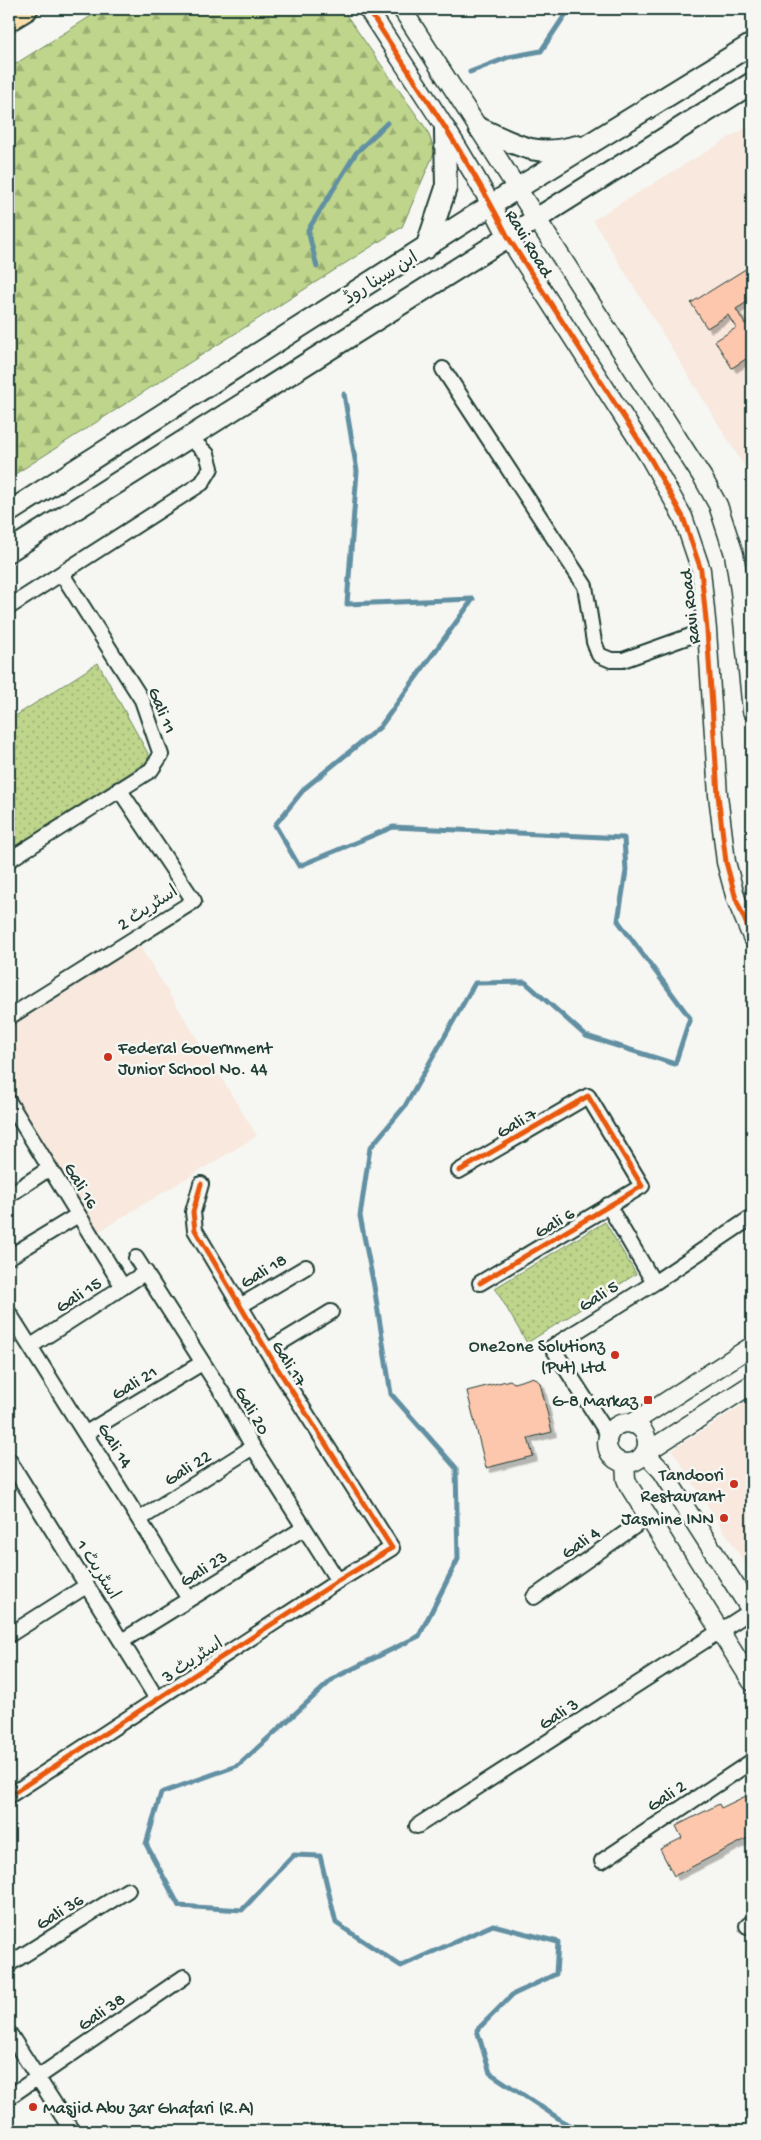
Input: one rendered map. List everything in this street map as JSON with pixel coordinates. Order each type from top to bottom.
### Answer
[{"type":"main road","points":[[9,20],[27,9]]},
{"type":"main road","name":"ابن سینا روڈ","points":[[9,512],[518,188],[752,44]]},
{"type":"main road","name":"ابن سینا روڈ","points":[[9,551],[752,83]]},
{"type":"main road","points":[[479,128],[522,148],[555,152],[593,142]]},
{"type":"main road","points":[[426,248],[446,188],[445,130]]},
{"type":"street","name":"Ravi Road","points":[[368,9],[492,206],[508,237],[650,458],[683,517],[701,570],[708,630],[718,795],[726,862],[736,899],[752,937]]},
{"type":"street","name":"Ravi Road","points":[[402,9],[703,478],[718,505],[734,554],[740,591],[752,711]]},
{"type":"street","points":[[443,369],[585,586],[594,642],[599,655],[611,660],[623,660],[708,630]]},
{"type":"street","points":[[9,607],[202,483],[211,468],[207,454],[190,438]]},
{"type":"street","name":"Gali 11","points":[[9,860],[150,770],[161,756],[142,700],[62,574]]},
{"type":"street","name":"اسٹریٹ 2","points":[[9,1016],[194,901],[120,788]]},
{"type":"street","name":"Gali 7","points":[[459,1171],[588,1096],[642,1186]]},
{"type":"street","name":"Gali 16","points":[[9,1102],[123,1287]]},
{"type":"street","points":[[9,1195],[50,1168]]},
{"type":"street","name":"Gali 17","points":[[202,1184],[193,1212],[194,1230],[267,1351],[392,1548]]},
{"type":"street","name":"Gali 6","points":[[480,1282],[642,1186]]},
{"type":"street","points":[[608,1205],[654,1282]]},
{"type":"street","points":[[9,1257],[78,1215]]},
{"type":"street","name":"Gali 5","points":[[609,1436],[552,1347],[654,1282],[752,1216]]},
{"type":"street","name":"Gali 20","points":[[136,1258],[226,1399],[253,1447],[338,1581]]},
{"type":"street","name":"Gali 18","points":[[240,1306],[306,1267]]},
{"type":"street","name":"Gali 15","points":[[30,1346],[146,1272]]},
{"type":"street","points":[[267,1351],[331,1312]]},
{"type":"street","name":"Gali 14","points":[[9,1313],[190,1599]]},
{"type":"street","points":[[752,1346],[631,1424],[618,1426],[609,1436],[607,1442],[611,1455],[616,1460],[625,1463],[636,1462],[645,1453],[752,1384]]},
{"type":"street","name":"Gali 21","points":[[86,1433],[202,1363]]},
{"type":"street","points":[[631,1424],[637,1426],[645,1435],[647,1441],[645,1453]]},
{"type":"street","name":"Gali 22","points":[[140,1519],[253,1447]]},
{"type":"street","points":[[645,1453],[662,1471],[752,1611]]},
{"type":"street","points":[[625,1463],[626,1479],[648,1517],[752,1682]]},
{"type":"street","name":"اسٹریٹ 1","points":[[11,1467],[44,1514],[86,1586],[157,1699]]},
{"type":"street","name":"Gali 4","points":[[534,1597],[648,1517]]},
{"type":"street","name":"Gali 23","points":[[122,1641],[304,1528]]},
{"type":"street","name":"اسٹریٹ 3","points":[[9,1796],[338,1581],[392,1548]]},
{"type":"street","points":[[9,1635],[86,1586]]},
{"type":"street","name":"Gali 3","points":[[417,1826],[719,1630],[752,1611]]},
{"type":"street","name":"Gali 2","points":[[602,1861],[752,1761]]},
{"type":"street","name":"Gali 36","points":[[9,1964],[128,1890]]},
{"type":"street","name":"Gali 38","points":[[9,2097],[184,1976]]},
{"type":"street","points":[[9,2033],[72,2131]]},
{"type":"shaded area","points":[[752,124],[752,479],[593,220]]},
{"type":"shaded area","name":"Federal Government Junior School No. 44","points":[[136,940],[257,1136],[94,1234],[9,1093],[9,1020]]},
{"type":"shaded area","points":[[752,1399],[752,1574],[672,1450]]},
{"type":"green space","points":[[102,9],[342,9],[427,130],[435,151],[402,227],[9,478],[9,68]]},
{"type":"green space","points":[[98,663],[151,759],[9,850],[9,720]]},
{"type":"green space","points":[[605,1222],[636,1274],[527,1343],[495,1288]]},
{"type":"building","points":[[752,265],[752,299],[736,309],[745,324],[752,319],[752,355],[732,368],[715,341],[736,328],[728,315],[707,328],[691,303]]},
{"type":"building","points":[[534,1377],[540,1383],[552,1432],[528,1438],[533,1456],[486,1468],[467,1391],[510,1380],[514,1383]]},
{"type":"building","points":[[752,1793],[752,1836],[674,1876],[660,1849],[682,1838],[676,1826],[719,1804],[721,1808]]},
{"type":"waterway","points":[[470,72],[509,57],[541,51],[569,9]]},
{"type":"waterway","points":[[317,267],[308,230],[356,153],[387,123]]},
{"type":"waterway","points":[[344,394],[357,471],[347,604],[473,599],[380,727],[305,788],[275,825],[299,866],[393,827],[624,838],[626,871],[618,921],[690,1018],[675,1064],[586,1036],[525,982],[475,983],[405,1106],[370,1148],[360,1216],[374,1286],[391,1394],[456,1468],[458,1559],[419,1636],[334,1678],[239,1765],[161,1793],[146,1844],[179,1906],[242,1910],[294,1855],[320,1856],[336,1923],[401,1966],[493,1925],[558,1942],[556,1974],[512,1995],[477,2030],[490,2073],[567,2124],[586,2131]]},
{"type":"cycle path","points":[[368,9],[459,149],[508,237],[650,458],[683,517],[701,570],[718,795],[726,862],[736,899],[752,937]]},
{"type":"cycle path","points":[[459,1171],[588,1096],[642,1186],[480,1283]]},
{"type":"cycle path","points":[[9,1796],[338,1581],[392,1548],[276,1366],[195,1230],[193,1212],[201,1184]]},
{"type":"place","name":"Federal Government Junior School No. 44","points":[[108,1057]]},
{"type":"place","name":"One2one Solutionz (Pvt) Ltd","points":[[615,1355]]},
{"type":"place","name":"G-8 Markaz","points":[[648,1400]]},
{"type":"place","name":"Tandoori Restaurant","points":[[734,1484]]},
{"type":"place","name":"Jasmine INN","points":[[724,1518]]},
{"type":"place","name":"Masjid Abu zar Ghafari (R.A)","points":[[33,2107]]}]
